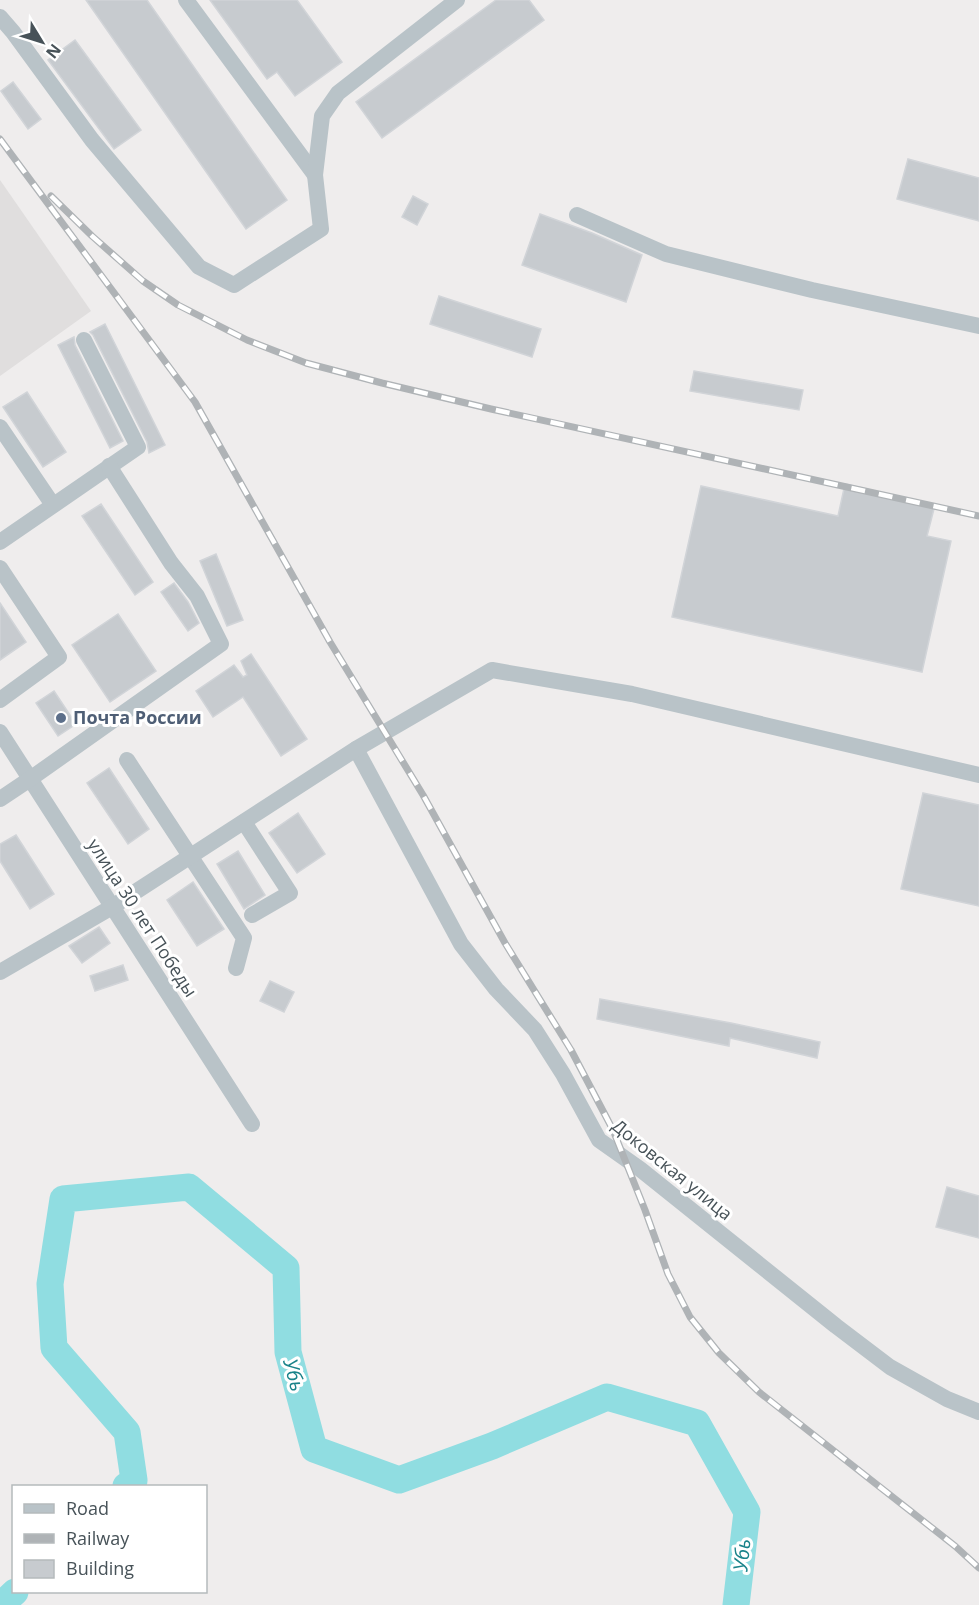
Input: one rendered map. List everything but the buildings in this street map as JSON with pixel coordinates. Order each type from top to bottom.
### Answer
[{"type":"street","points":[[186,0],[315,175]]},
{"type":"street","points":[[0,17],[92,140],[199,267],[234,285],[321,229],[315,175],[322,116],[338,93],[457,0]]},
{"type":"street","points":[[577,215],[666,254],[812,290],[979,326]]},
{"type":"street","points":[[0,542],[138,447],[84,340]]},
{"type":"street","points":[[0,427],[53,505]]},
{"type":"street","points":[[0,799],[221,644],[197,596],[171,562],[109,466]]},
{"type":"street","points":[[0,568],[58,657],[0,700]]},
{"type":"street","points":[[0,972],[112,907],[356,749],[492,670],[632,694],[979,775]]},
{"type":"street","name":"улица 30 лет Победы","points":[[0,732],[252,1124]]},
{"type":"street","name":"Доковская улица","points":[[356,749],[461,944],[496,989],[535,1030],[563,1074],[599,1140],[640,1169],[890,1367],[947,1399],[979,1412]]},
{"type":"street","points":[[127,760],[244,938],[236,968]]},
{"type":"street","points":[[244,822],[290,892],[252,915]]},
{"type":"shaded area","points":[[0,180],[91,311],[0,376]]},
{"type":"waterway","name":"Убь","points":[[127,1485],[134,1480],[127,1432],[54,1348],[50,1284],[63,1199],[189,1187],[286,1268],[288,1352],[314,1449],[399,1480],[492,1446],[607,1397],[697,1423],[747,1512],[736,1605]]},
{"type":"waterway","name":"Убь","points":[[1,1605],[14,1593]]},
{"type":"railway","points":[[0,139],[195,402],[330,642],[423,795],[505,943],[571,1050],[613,1130],[668,1274],[690,1317],[719,1353],[759,1392],[955,1546],[979,1568]]},
{"type":"railway","points":[[51,196],[143,281],[178,305],[247,340],[306,363],[491,409],[979,516]]},
{"type":"place","name":"Почта России","points":[[61,718]]}]
